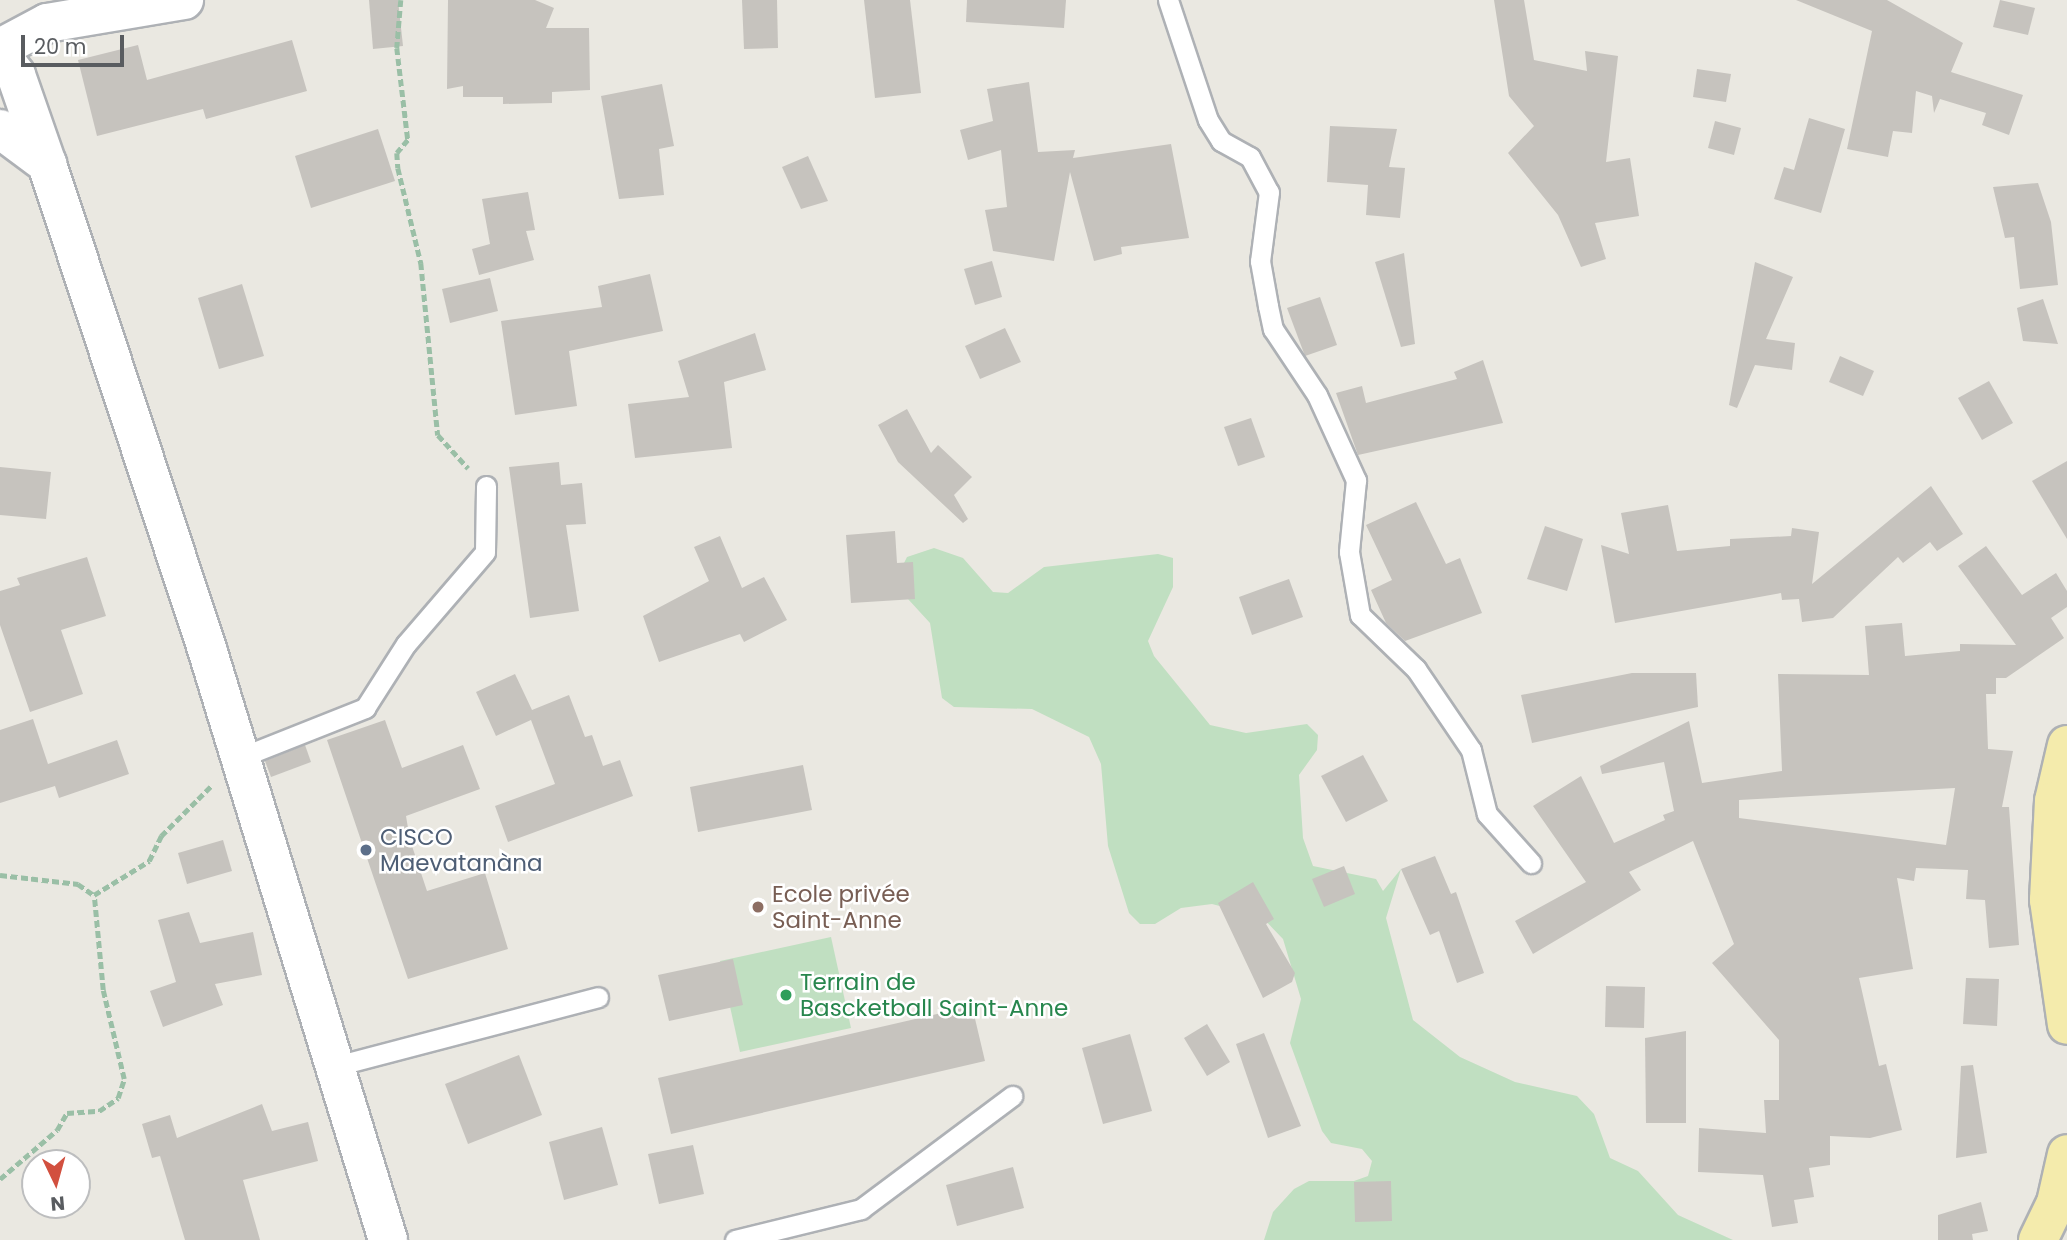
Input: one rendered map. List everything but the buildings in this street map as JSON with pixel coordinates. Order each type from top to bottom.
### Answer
[{"type":"main road","points":[[2067,745],[2054,801],[2049,900],[2067,1025]]},
{"type":"main road","points":[[2038,1240],[2056,1203],[2067,1154]]},
{"type":"street","points":[[184,0],[47,23],[1,51],[16,75],[47,164],[239,758],[387,1240]]},
{"type":"street","points":[[0,129],[47,164]]},
{"type":"lane","points":[[1168,0],[1208,120],[1221,141],[1250,157],[1269,192],[1260,261],[1268,306],[1273,329],[1317,395],[1356,480],[1349,552],[1360,615],[1424,681],[1471,750],[1487,814],[1531,863]]},
{"type":"lane","points":[[239,758],[365,708],[406,644],[485,552],[486,486]]},
{"type":"lane","points":[[2054,801],[2067,839]]},
{"type":"lane","points":[[332,1067],[598,997]]},
{"type":"lane","points":[[735,1240],[861,1209],[1012,1096]]},
{"type":"path","points":[[401,0],[397,48],[408,140],[397,153],[421,263],[438,435],[486,486]]},
{"type":"path","points":[[94,895],[149,861],[161,836],[239,758]]},
{"type":"path","points":[[0,875],[78,884],[94,895]]},
{"type":"path","points":[[0,1179],[57,1130],[68,1113],[99,1111],[118,1098],[124,1079],[103,990],[94,895]]},
{"type":"green space","points":[[934,548],[963,558],[993,592],[1008,593],[1044,567],[1158,554],[1173,558],[1173,587],[1148,641],[1154,656],[1210,725],[1246,733],[1307,724],[1318,735],[1317,750],[1299,775],[1303,838],[1313,866],[1376,879],[1383,891],[1401,869],[1386,918],[1413,1020],[1460,1057],[1515,1082],[1577,1096],[1594,1114],[1610,1158],[1638,1171],[1678,1215],[1733,1240],[1264,1240],[1273,1212],[1294,1189],[1309,1181],[1354,1181],[1368,1176],[1372,1161],[1362,1149],[1331,1143],[1322,1131],[1290,1043],[1301,999],[1283,939],[1262,917],[1212,904],[1181,908],[1155,924],[1140,924],[1129,913],[1108,846],[1101,764],[1089,737],[1032,709],[954,707],[942,698],[930,623],[908,599],[900,571],[907,557]]},
{"type":"green space","name":"Terrain de Bascketball Saint-Anne","points":[[831,937],[851,1028],[740,1052],[720,961]]},
{"type":"place","name":"CISCO Maevatanàna","points":[[366,850]]},
{"type":"place","name":"Ecole privée Saint-Anne","points":[[758,907]]},
{"type":"place","name":"Terrain de Bascketball Saint-Anne","points":[[786,995]]}]
